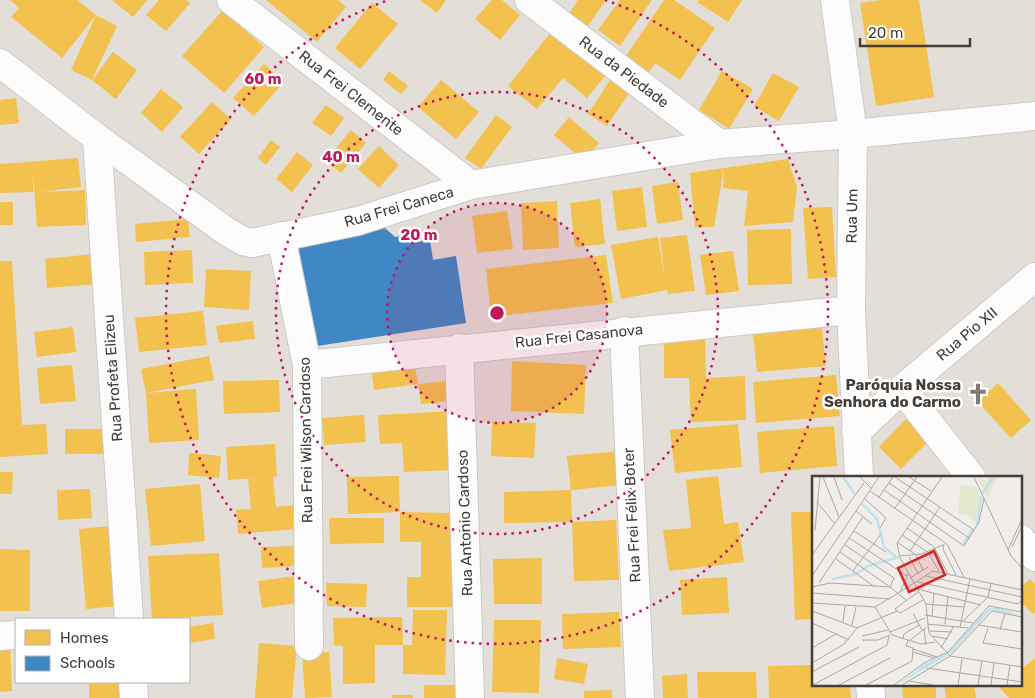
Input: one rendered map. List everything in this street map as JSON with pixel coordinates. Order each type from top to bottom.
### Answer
[{"type":"street","name":"Rua Frei Clemente","points":[[231,0],[471,186]]},
{"type":"street","name":"Rua da Piedade","points":[[529,0],[719,144]]},
{"type":"street","name":"Rua Um","points":[[835,0],[853,134],[851,310],[858,476]]},
{"type":"street","name":"Rua Frei Caneca","points":[[0,63],[97,138],[242,241],[252,243],[358,221],[471,186],[719,144],[853,134]]},
{"type":"street","points":[[853,134],[1035,116]]},
{"type":"street","name":"Rua Profeta Elizeu","points":[[97,138],[129,618]]},
{"type":"street","name":"Rua Frei Wilson Cardoso","points":[[281,236],[307,365],[308,646]]},
{"type":"street","name":"Rua Pio XII","points":[[856,432],[902,389],[1035,277]]},
{"type":"street","name":"Rua Frei Casanova","points":[[307,365],[624,331],[851,310]]},
{"type":"street","name":"Rua Frei Félix Boter","points":[[624,331],[640,698]]},
{"type":"street","name":"Rua Antonio Cardoso","points":[[459,348],[470,698]]},
{"type":"street","points":[[902,389],[971,476]]},
{"type":"street","points":[[1022,540],[1035,557]]},
{"type":"street","points":[[0,636],[15,635]]},
{"type":"street","points":[[133,683],[134,698]]},
{"type":"shaded area","points":[[0,0],[1035,0],[1035,698],[0,698]]},
{"type":"building: Homes","points":[[10,0],[77,0],[96,15],[62,58],[11,17],[19,8]]},
{"type":"building: Homes","points":[[112,0],[147,0],[133,17]]},
{"type":"building: Homes","points":[[159,0],[186,0],[190,3],[166,31],[146,15]]},
{"type":"building: Homes","points":[[266,0],[338,0],[346,7],[317,42]]},
{"type":"building: Homes","points":[[420,0],[446,0],[437,13]]},
{"type":"building: Homes","points":[[492,0],[502,0],[520,15],[500,40],[475,19]]},
{"type":"building: Homes","points":[[578,0],[606,0],[588,26],[569,14]]},
{"type":"building: Homes","points":[[620,0],[652,0],[620,46],[598,30]]},
{"type":"building: Homes","points":[[664,0],[674,0],[715,28],[680,80],[655,63],[645,78],[622,62]]},
{"type":"building: Homes","points":[[699,0],[742,0],[728,22],[697,2]]},
{"type":"building: Homes","points":[[881,0],[919,0],[934,97],[876,106],[860,3]]},
{"type":"building: Homes","points":[[372,3],[398,24],[360,69],[335,48]]},
{"type":"building: Homes","points":[[223,10],[264,47],[224,93],[182,56]]},
{"type":"building: Homes","points":[[96,15],[117,26],[92,80],[71,70]]},
{"type":"building: Homes","points":[[551,32],[606,75],[587,98],[563,78],[537,109],[508,86]]},
{"type":"building: Homes","points":[[113,52],[137,70],[116,99],[92,80]]},
{"type":"building: Homes","points":[[264,64],[284,82],[254,116],[233,98]]},
{"type":"building: Homes","points":[[389,71],[408,86],[401,94],[383,80]]},
{"type":"building: Homes","points":[[722,71],[753,89],[729,129],[699,110]]},
{"type":"building: Homes","points":[[773,73],[799,87],[779,121],[754,106]]},
{"type":"building: Homes","points":[[441,80],[479,112],[456,139],[418,107]]},
{"type":"building: Homes","points":[[610,80],[629,93],[607,126],[588,114]]},
{"type":"building: Homes","points":[[161,89],[183,107],[162,132],[141,113]]},
{"type":"building: Homes","points":[[16,98],[19,123],[0,125],[0,100]]},
{"type":"building: Homes","points":[[212,102],[231,119],[199,154],[180,137]]},
{"type":"building: Homes","points":[[326,105],[344,118],[331,136],[312,123]]},
{"type":"building: Homes","points":[[496,115],[512,127],[481,169],[465,158]]},
{"type":"building: Homes","points":[[569,117],[599,143],[583,160],[554,135]]},
{"type":"building: Homes","points":[[351,130],[366,143],[341,173],[326,160]]},
{"type":"building: Homes","points":[[271,140],[280,147],[266,165],[258,158]]},
{"type":"building: Homes","points":[[379,146],[399,165],[379,188],[358,169]]},
{"type":"building: Homes","points":[[297,152],[313,165],[292,192],[276,179]]},
{"type":"building: Homes","points":[[78,158],[81,187],[41,192],[85,190],[86,225],[37,227],[33,173],[33,192],[0,193],[0,164]]},
{"type":"building: Homes","points":[[788,159],[797,187],[793,222],[744,226],[748,191],[723,188],[724,168]]},
{"type":"building: Homes","points":[[724,168],[714,227],[695,227],[690,173]]},
{"type":"building: Homes","points":[[678,182],[683,220],[657,224],[652,186]]},
{"type":"building: Homes","points":[[642,187],[647,227],[617,231],[612,191]]},
{"type":"building: Homes","points":[[600,199],[605,244],[575,247],[570,203]]},
{"type":"building: Homes","points":[[557,201],[559,248],[523,250],[521,203]]},
{"type":"building: Homes","points":[[0,202],[13,202],[13,225],[0,225]]},
{"type":"building: Homes","points":[[832,207],[836,277],[808,279],[803,208]]},
{"type":"building: Homes","points":[[507,211],[513,249],[477,253],[472,216]]},
{"type":"building: Homes","points":[[188,219],[190,237],[136,242],[135,224]]},
{"type":"building: Homes","points":[[791,229],[792,284],[748,285],[747,230]]},
{"type":"building: Homes","points":[[687,235],[695,291],[668,294],[667,290],[621,299],[611,245],[658,237],[665,280],[660,238]]},
{"type":"building: Homes","points":[[192,250],[193,283],[145,285],[144,252]]},
{"type":"building: Homes","points":[[733,251],[739,291],[706,295],[700,255]]},
{"type":"building: Homes","points":[[93,254],[96,284],[47,288],[45,259]]},
{"type":"building: Homes","points":[[606,255],[613,303],[491,317],[486,269]]},
{"type":"building: Homes","points":[[0,261],[12,261],[22,425],[46,424],[48,454],[0,457]]},
{"type":"building: Homes","points":[[206,269],[251,271],[249,310],[204,307]]},
{"type":"building: Homes","points":[[203,311],[207,345],[139,352],[135,318]]},
{"type":"building: Homes","points":[[821,318],[826,366],[757,372],[752,324]]},
{"type":"building: Homes","points":[[253,321],[255,339],[219,343],[216,326]]},
{"type":"building: Homes","points":[[73,327],[76,352],[37,357],[34,332]]},
{"type":"building: Homes","points":[[664,334],[705,334],[706,378],[745,376],[746,420],[691,422],[689,378],[664,378]]},
{"type":"building: Homes","points":[[209,356],[214,380],[146,393],[141,369]]},
{"type":"building: Homes","points":[[414,361],[418,384],[374,390],[371,367]]},
{"type":"building: Homes","points":[[512,361],[586,365],[584,414],[511,411]]},
{"type":"building: Homes","points":[[72,365],[76,401],[40,404],[37,368]]},
{"type":"building: Homes","points":[[836,375],[840,416],[756,423],[753,382]]},
{"type":"building: Homes","points":[[279,380],[280,412],[224,414],[223,381]]},
{"type":"building: Homes","points":[[446,381],[448,401],[421,404],[418,384]]},
{"type":"building: Homes","points":[[998,383],[1031,420],[1011,438],[978,402]]},
{"type":"building: Homes","points":[[196,389],[199,440],[149,443],[146,393]]},
{"type":"building: Homes","points":[[453,411],[456,470],[404,472],[402,443],[380,444],[378,415]]},
{"type":"building: Homes","points":[[364,415],[366,442],[324,445],[322,418]]},
{"type":"building: Homes","points":[[909,416],[932,438],[901,469],[879,447]]},
{"type":"building: Homes","points":[[492,422],[536,423],[534,458],[491,456]]},
{"type":"building: Homes","points":[[738,424],[742,467],[675,473],[670,430]]},
{"type":"building: Homes","points":[[834,426],[837,466],[760,473],[757,432]]},
{"type":"building: Homes","points":[[65,429],[115,429],[116,454],[65,454]]},
{"type":"building: Homes","points":[[275,444],[277,476],[273,477],[276,507],[296,505],[297,529],[238,534],[236,510],[251,509],[248,479],[256,478],[228,480],[226,447]]},
{"type":"building: Homes","points":[[619,451],[622,485],[571,490],[567,456]]},
{"type":"building: Homes","points":[[189,453],[221,456],[219,478],[188,475]]},
{"type":"building: Homes","points":[[0,472],[13,472],[12,494],[0,494]]},
{"type":"building: Homes","points":[[399,476],[400,512],[348,514],[347,477]]},
{"type":"building: Homes","points":[[718,476],[724,524],[738,522],[744,562],[669,571],[663,530],[691,528],[686,480]]},
{"type":"building: Homes","points":[[200,484],[205,541],[151,546],[145,489]]},
{"type":"building: Homes","points":[[90,489],[92,518],[58,520],[57,490]]},
{"type":"building: Homes","points":[[571,490],[572,522],[504,523],[504,492]]},
{"type":"building: Homes","points":[[400,512],[455,513],[455,607],[407,607],[407,577],[421,577],[421,542],[400,542]]},
{"type":"building: Homes","points":[[791,512],[812,512],[812,619],[795,620]]},
{"type":"building: Homes","points":[[329,518],[384,518],[384,543],[330,544]]},
{"type":"building: Homes","points":[[616,520],[619,580],[574,581],[572,522]]},
{"type":"building: Homes","points":[[110,526],[118,606],[86,609],[79,529]]},
{"type":"building: Homes","points":[[296,546],[297,566],[262,568],[261,547]]},
{"type":"building: Homes","points":[[0,549],[30,550],[30,611],[0,611]]},
{"type":"building: Homes","points":[[219,553],[223,615],[152,618],[148,556]]},
{"type":"building: Homes","points":[[542,558],[542,604],[494,604],[493,559]]},
{"type":"building: Homes","points":[[294,576],[298,603],[262,608],[258,581]]},
{"type":"building: Homes","points":[[727,577],[729,613],[682,615],[680,580]]},
{"type":"building: Homes","points":[[1030,579],[1035,584],[1035,613],[1033,614],[1022,603],[1022,586]]},
{"type":"building: Homes","points":[[326,583],[367,584],[366,607],[327,606]]},
{"type":"building: Homes","points":[[413,610],[447,610],[445,675],[403,674],[403,645],[412,645]]},
{"type":"building: Homes","points":[[619,612],[621,647],[563,649],[562,614]]},
{"type":"building: Homes","points":[[402,617],[403,645],[375,645],[375,683],[343,684],[343,646],[334,645],[333,618]]},
{"type":"building: Homes","points":[[494,620],[541,620],[539,693],[492,692]]},
{"type":"building: Homes","points":[[213,623],[215,639],[190,643],[190,627]]},
{"type":"building: Homes","points":[[0,641],[10,641],[12,691],[0,692]]},
{"type":"building: Homes","points":[[259,643],[297,646],[292,698],[255,698]]},
{"type":"building: Homes","points":[[329,652],[332,697],[305,698],[302,654]]},
{"type":"building: Homes","points":[[557,658],[588,664],[584,684],[554,679]]},
{"type":"building: Homes","points":[[1035,658],[1035,698],[1009,698],[999,687],[1022,686],[1022,668]]},
{"type":"building: Homes","points":[[812,665],[812,686],[850,686],[851,698],[769,698],[768,666]]},
{"type":"building: Homes","points":[[697,672],[756,672],[757,698],[698,698]]},
{"type":"building: Homes","points":[[687,674],[688,698],[663,698],[662,676]]},
{"type":"building: Homes","points":[[89,684],[120,684],[120,698],[89,698]]},
{"type":"building: Homes","points":[[424,685],[459,685],[459,698],[424,698]]},
{"type":"building: Homes","points":[[902,686],[936,686],[936,698],[903,698]]},
{"type":"building: Homes","points":[[944,686],[974,686],[976,698],[946,698]]},
{"type":"building: Homes","points":[[612,690],[612,698],[584,698],[584,691]]},
{"type":"building: Homes","points":[[392,695],[413,695],[413,698],[392,698]]},
{"type":"building: Schools","points":[[376,220],[395,237],[408,235],[409,243],[430,240],[433,260],[456,256],[466,323],[311,347],[294,242]]},
{"type":"place","name":"Paróquia Nossa Senhora do Carmo","points":[[978,394]]}]
